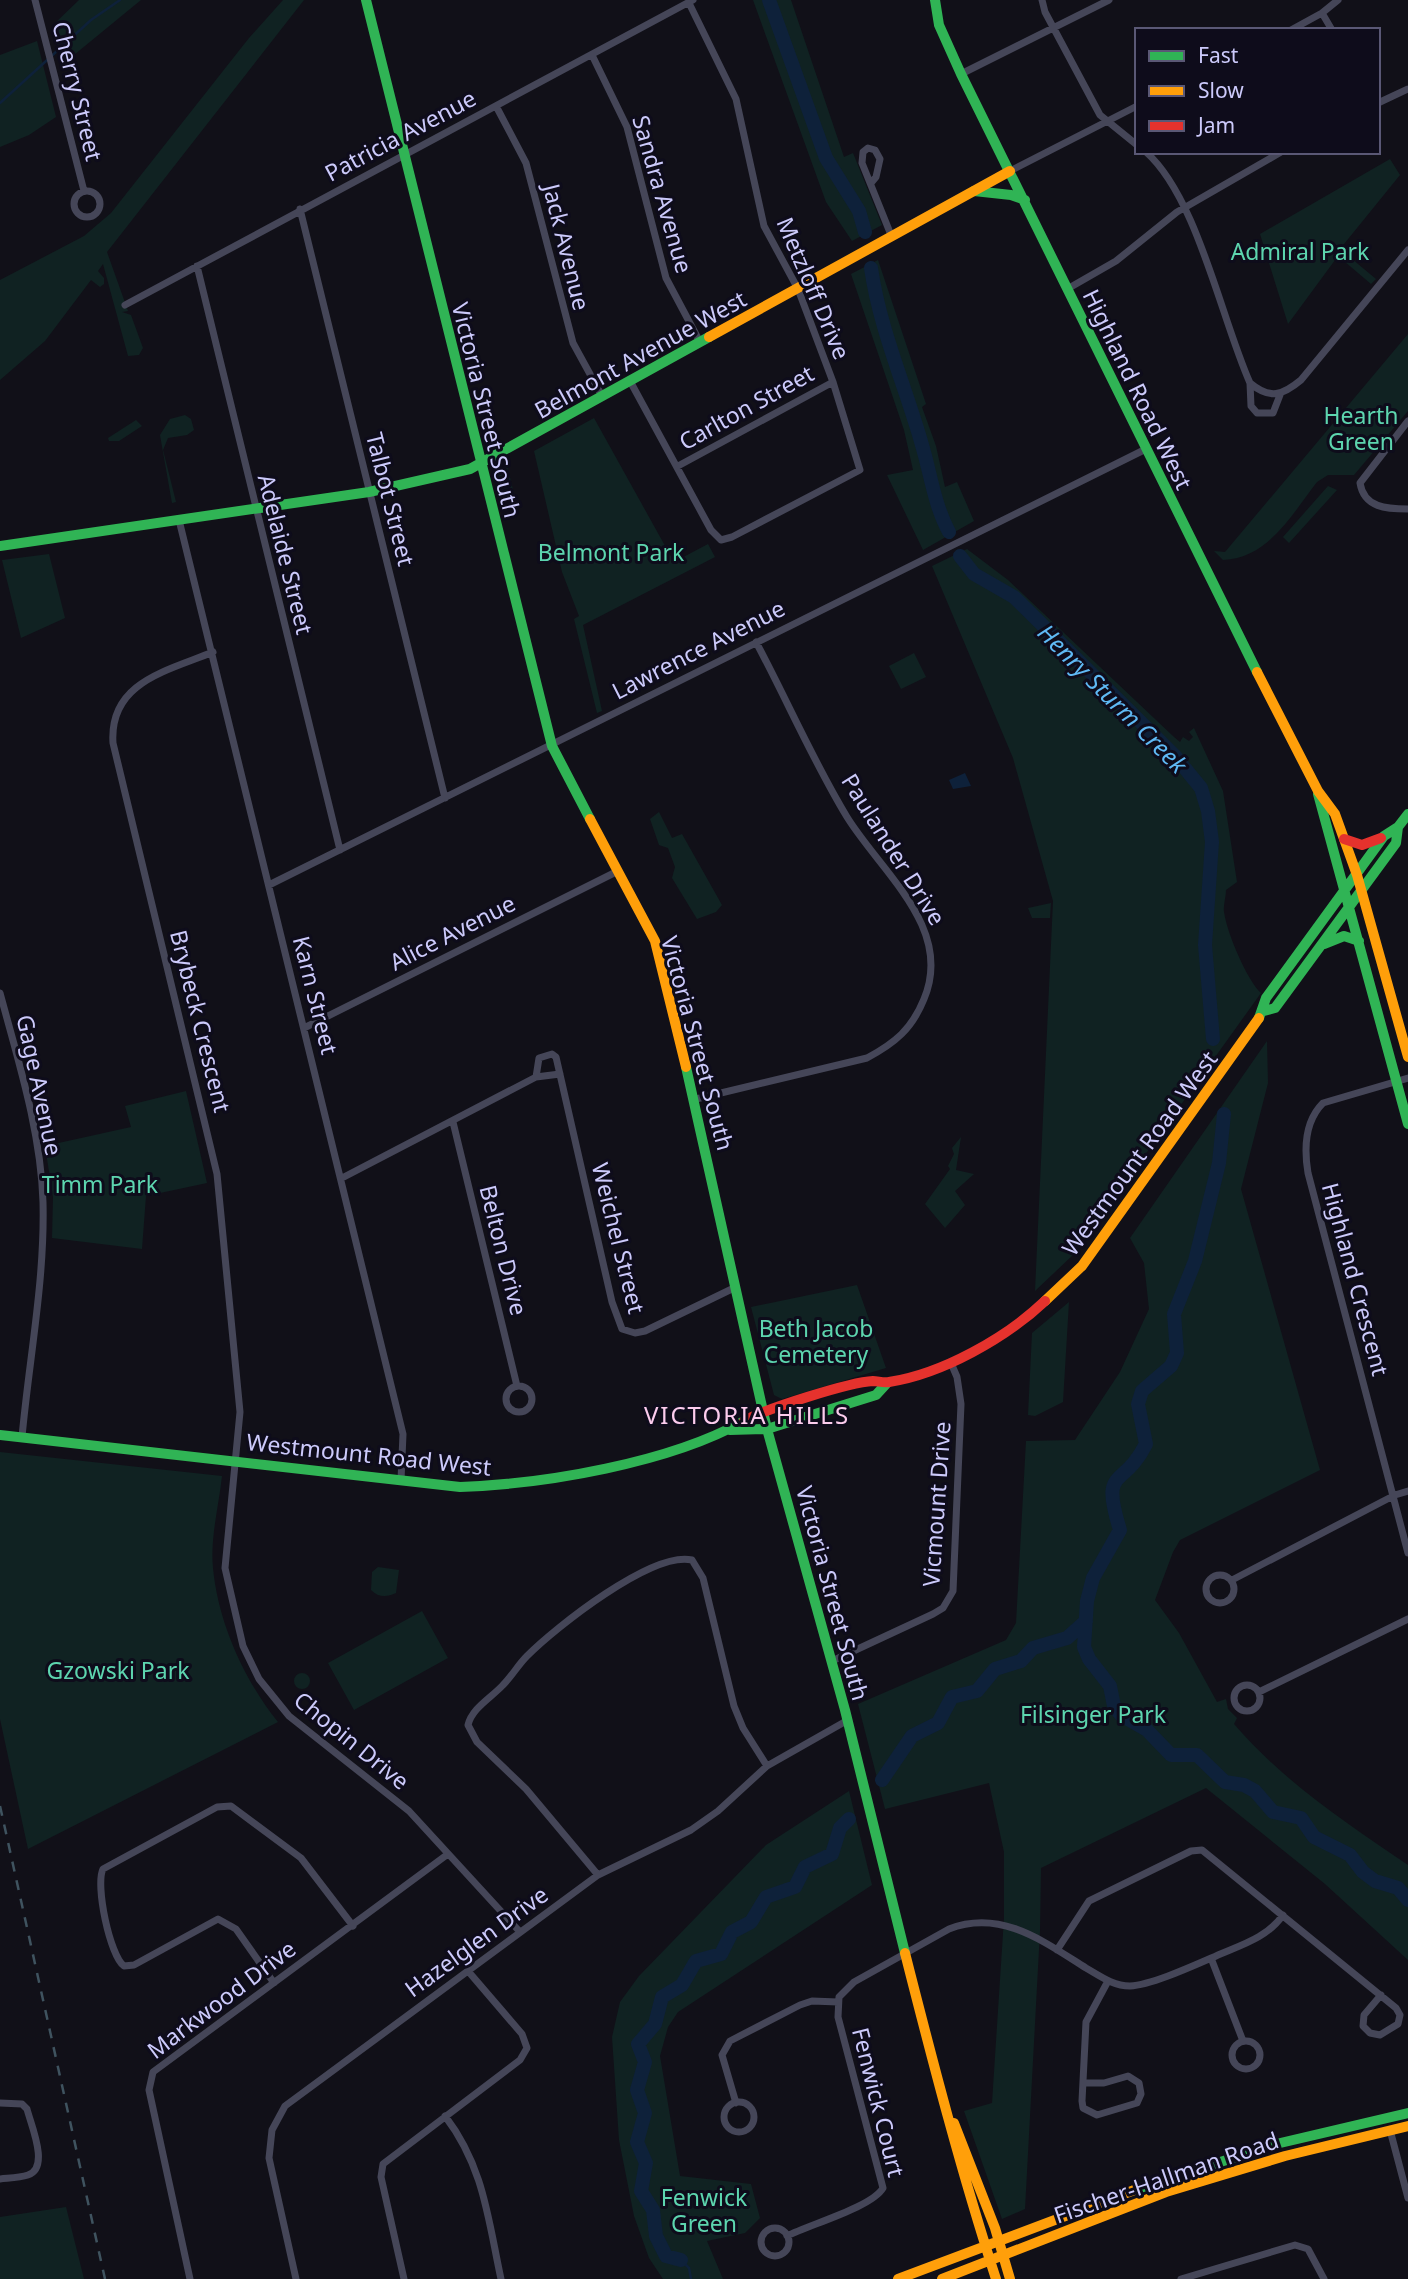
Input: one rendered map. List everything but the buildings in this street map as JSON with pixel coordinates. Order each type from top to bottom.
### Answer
[{"type":"main road","name":"Victoria Street South","points":[[366,0],[552,746],[658,950],[696,1100],[767,1429],[848,1720],[905,1952],[949,2113],[955,2151],[996,2279]]},
{"type":"main road","name":"Highland Road West","points":[[935,0],[939,25],[961,74],[1318,790],[1335,814],[1357,875],[1408,1057]]},
{"type":"main road","name":"Belmont Avenue West","points":[[0,545],[369,492],[432,480],[481,465],[1010,171]]},
{"type":"main road","points":[[973,191],[1011,195],[1025,200]]},
{"type":"main road","name":"Highland Road West","points":[[1318,790],[1359,941],[1403,1079],[1408,1124]]},
{"type":"main road","name":"Westmount Road West","points":[[0,1435],[401,1480],[460,1486],[508,1487],[557,1479],[729,1430],[763,1412],[872,1381],[887,1383],[951,1363],[999,1337],[1041,1305],[1082,1266],[1264,1011],[1266,998],[1384,836],[1398,827],[1408,814]]},
{"type":"main road","name":"Westmount Road West","points":[[1264,1011],[1275,1008],[1396,843],[1398,827]]},
{"type":"main road","points":[[1344,839],[1362,845],[1384,836]]},
{"type":"main road","points":[[1320,946],[1345,936],[1359,941]]},
{"type":"main road","name":"Westmount Road West","points":[[729,1430],[767,1429],[876,1395],[887,1383]]},
{"type":"main road","name":"Victoria Street South","points":[[949,2113],[965,2147],[999,2239],[1010,2279]]},
{"type":"main road","name":"Fischer-Hallman Road","points":[[898,2279],[1159,2181],[1250,2152],[1408,2113]]},
{"type":"main road","name":"Fischer-Hallman Road","points":[[942,2279],[1166,2193],[1285,2156],[1408,2126]]},
{"type":"street","name":"Cherry Street","points":[[35,0],[84,191]]},
{"type":"street","points":[[1042,0],[1097,111],[1135,143]]},
{"type":"street","points":[[961,74],[1109,0]]},
{"type":"street","points":[[1295,28],[1322,13],[1338,0]]},
{"type":"street","name":"Patricia Avenue","points":[[125,305],[691,2]]},
{"type":"street","name":"Metzloff Drive","points":[[678,466],[711,530],[721,540],[732,537],[860,470],[798,289],[764,226],[736,99],[691,2]]},
{"type":"street","points":[[1322,13],[1331,28]]},
{"type":"street","name":"Sandra Avenue","points":[[592,54],[627,127],[666,278],[700,342]]},
{"type":"street","points":[[1380,102],[1407,88]]},
{"type":"street","name":"Jack Avenue","points":[[496,106],[526,163],[573,343],[602,396]]},
{"type":"street","name":"Belmont Avenue West","points":[[1010,171],[1135,107]]},
{"type":"street","points":[[1148,154],[1167,175],[1185,207],[1250,383],[1251,406],[1257,413],[1273,413],[1280,395],[1301,380],[1408,250]]},
{"type":"street","points":[[1069,288],[1116,261],[1185,207],[1278,154]]},
{"type":"street","points":[[871,183],[891,235]]},
{"type":"street","name":"Talbot Street","points":[[300,209],[444,798]]},
{"type":"street","name":"Adelaide Street","points":[[197,267],[341,850]]},
{"type":"street","points":[[630,381],[678,466]]},
{"type":"street","name":"Carlton Street","points":[[678,466],[832,382]]},
{"type":"street","points":[[1250,383],[1259,390],[1280,395]]},
{"type":"street","points":[[1408,421],[1360,483],[1363,494],[1374,504],[1408,509]]},
{"type":"street","name":"Lawrence Avenue","points":[[268,885],[1146,449]]},
{"type":"street","name":"Karn Street","points":[[178,520],[213,652],[403,1434],[401,1480]]},
{"type":"street","name":"Paulander Drive","points":[[696,1100],[867,1058],[892,1045],[906,1031],[919,1011],[932,969],[926,930],[846,816],[756,642]]},
{"type":"street","name":"Brybeck Crescent","points":[[213,652],[138,685],[122,699],[112,728],[113,743],[217,1174],[240,1412],[235,1460]]},
{"type":"street","name":"Alice Avenue","points":[[304,1028],[618,871]]},
{"type":"street","name":"Gage Avenue","points":[[0,993],[34,1130],[43,1200],[42,1243],[22,1437]]},
{"type":"street","points":[[342,1178],[536,1077],[560,1074],[556,1057],[547,1054],[536,1064],[536,1077]]},
{"type":"street","name":"Weichel Street","points":[[560,1074],[612,1302],[622,1329],[635,1333],[645,1331],[736,1287]]},
{"type":"street","name":"Highland Crescent","points":[[1403,1079],[1323,1103],[1312,1120],[1305,1145],[1308,1172],[1395,1495],[1408,1553]]},
{"type":"street","name":"Belton Drive","points":[[453,1122],[517,1387]]},
{"type":"street","name":"Vicmount Drive","points":[[832,1661],[933,1615],[943,1608],[953,1591],[961,1404],[957,1377],[951,1363]]},
{"type":"street","name":"Chopin Drive","points":[[235,1460],[225,1568],[243,1646],[259,1679],[289,1716],[385,1790],[520,1932]]},
{"type":"street","points":[[1231,1580],[1395,1495],[1408,1491]]},
{"type":"street","points":[[598,1875],[526,1789],[477,1742],[468,1725],[470,1717],[504,1685],[526,1658],[607,1593],[671,1560],[692,1560],[703,1578],[734,1706],[743,1728],[767,1766]]},
{"type":"street","points":[[1223,1575],[1231,1580],[1234,1591],[1228,1601],[1218,1603],[1209,1598],[1206,1586],[1214,1576],[1223,1575]]},
{"type":"street","points":[[1259,1692],[1408,1619]]},
{"type":"street","name":"Hazelglen Drive","points":[[296,2279],[269,2158],[269,2144],[276,2116],[285,2106],[598,1875],[691,1830],[718,1811],[767,1766],[848,1720]]},
{"type":"street","points":[[274,1983],[236,1929],[218,1919],[134,1965],[124,1966],[114,1953],[99,1882],[103,1869],[218,1807],[231,1806],[301,1857],[353,1926]]},
{"type":"street","points":[[1057,1950],[1089,1901],[1197,1850],[1207,1853],[1381,1995],[1400,2015],[1398,2024],[1380,2035],[1370,2033],[1363,2026],[1364,2015],[1381,1995]]},
{"type":"street","name":"Markwood Drive","points":[[190,2279],[149,2090],[150,2079],[161,2063],[353,1926],[448,1854]]},
{"type":"street","points":[[1083,2083],[1104,2083],[1128,2076],[1139,2083],[1140,2094],[1137,2103],[1097,2115],[1090,2114],[1082,2101],[1086,2022],[1108,1981],[1119,1985],[1139,1984],[1211,1958],[1266,1933],[1283,1915]]},
{"type":"street","name":"Fenwick Court","points":[[787,2236],[814,2222],[873,2201],[883,2188],[838,2017],[838,2002],[844,1991],[855,1982],[949,1929],[977,1921],[1002,1923],[1026,1932],[1108,1981]]},
{"type":"street","points":[[1211,1958],[1243,2040]]},
{"type":"street","points":[[404,2279],[380,2170],[387,2158],[520,2060],[527,2048],[522,2034],[468,1971]]},
{"type":"street","points":[[736,2103],[722,2055],[730,2041],[812,2001],[838,2002]]},
{"type":"street","points":[[1243,2040],[1255,2043],[1260,2051],[1258,2062],[1250,2069],[1239,2067],[1231,2057],[1234,2046],[1243,2040]]},
{"type":"street","points":[[0,2103],[22,2104],[27,2109],[39,2160],[37,2169],[29,2175],[0,2179]]},
{"type":"street","points":[[736,2103],[745,2104],[752,2111],[753,2123],[746,2130],[733,2131],[726,2123],[726,2110],[736,2103]]},
{"type":"street","points":[[445,2116],[465,2144],[478,2174],[501,2279]]},
{"type":"street","points":[[1390,2130],[1408,2198]]},
{"type":"street","points":[[1181,2279],[1295,2245],[1308,2249],[1324,2279]]},
{"type":"green space","points":[[79,0],[141,0],[63,64],[52,26]]},
{"type":"green space","points":[[283,0],[304,0],[107,252],[128,311],[122,312],[131,315],[143,348],[139,355],[128,356],[103,264],[98,271],[104,278],[104,284],[100,287],[91,280],[45,341],[0,380],[0,280],[84,236],[111,213],[249,38]]},
{"type":"green space","points":[[753,0],[791,0],[844,157],[853,153],[882,225],[852,241],[826,202]]},
{"type":"green space","points":[[37,41],[56,117],[29,135],[0,147],[0,55]]},
{"type":"green space","name":"Admiral Park","points":[[1390,159],[1400,175],[1340,249],[1376,279],[1371,284],[1338,256],[1288,324],[1260,234]]},
{"type":"green space","points":[[878,260],[926,404],[922,407],[936,446],[945,487],[957,482],[974,521],[923,550],[887,475],[913,470],[904,430],[851,274]]},
{"type":"green space","name":"Hearth Green","points":[[1408,334],[1408,411],[1354,475],[1328,475],[1317,482],[1278,532],[1266,543],[1239,557],[1223,560],[1214,551],[1225,552]]},
{"type":"green space","points":[[185,415],[191,419],[194,430],[187,435],[168,438],[163,450],[176,502],[172,503],[160,435],[170,419]]},
{"type":"green space","name":"Belmont Park","points":[[594,418],[674,562],[708,544],[715,557],[583,625],[602,711],[597,713],[574,619],[579,616],[562,572],[534,451]]},
{"type":"green space","points":[[136,420],[142,426],[119,441],[109,441],[108,438]]},
{"type":"green space","points":[[507,465],[514,494],[499,498],[495,472]]},
{"type":"green space","points":[[1328,486],[1337,490],[1289,543],[1283,537]]},
{"type":"green space","points":[[967,549],[1008,580],[1180,742],[1183,737],[1189,741],[1193,737],[1189,732],[1194,728],[1223,791],[1237,882],[1226,890],[1226,921],[1244,967],[1261,993],[1074,1254],[1035,1291],[1053,901],[1013,758],[932,566]]},
{"type":"green space","points":[[49,554],[65,618],[21,638],[2,560]]},
{"type":"green space","points":[[914,653],[926,677],[901,689],[889,666]]},
{"type":"green space","points":[[659,812],[672,838],[682,834],[722,905],[716,912],[697,919],[672,878],[675,867],[668,848],[659,845],[650,819]]},
{"type":"green space","points":[[1051,903],[1050,918],[1032,918],[1028,908]]},
{"type":"green space","name":"Filsinger Park","points":[[1267,1041],[1268,1083],[1241,1189],[1320,1470],[1180,1540],[1155,1600],[1179,1633],[1217,1702],[1226,1699],[1228,1709],[1237,1718],[1234,1724],[1253,1745],[1294,1783],[1408,1865],[1408,1960],[1325,1884],[1206,1788],[1041,1868],[1025,2209],[1002,2219],[964,2111],[992,2103],[1004,1918],[1004,1852],[989,1783],[885,1809],[858,1704],[1006,1640],[1016,1623],[1026,1441],[1075,1440],[1120,1372],[1149,1309],[1144,1263],[1130,1238]]},
{"type":"green space","name":"Timm Park","points":[[186,1091],[207,1183],[146,1196],[142,1249],[52,1238],[53,1197],[45,1146],[131,1127],[125,1106]]},
{"type":"green space","points":[[961,1137],[956,1170],[974,1174],[955,1191],[965,1205],[945,1228],[925,1204],[950,1169],[948,1166],[954,1154],[952,1148]]},
{"type":"green space","name":"Beth Jacob Cemetery","points":[[857,1285],[886,1368],[782,1399],[774,1395],[751,1307]]},
{"type":"green space","points":[[1069,1302],[1063,1402],[1035,1416],[1028,1415],[1032,1333]]},
{"type":"green space","name":"Gzowski Park","points":[[0,1452],[222,1476],[212,1557],[220,1609],[244,1669],[278,1722],[28,1849],[0,1719]]},
{"type":"green space","points":[[378,1567],[399,1570],[396,1593],[383,1596],[371,1590],[372,1572]]},
{"type":"green space","points":[[422,1611],[448,1658],[354,1710],[328,1663]]},
{"type":"green space","points":[[302,1673],[308,1675],[308,1687],[302,1689],[296,1687],[294,1681],[296,1675]]},
{"type":"green space","name":"Fenwick Green","points":[[849,1791],[872,1885],[678,2012],[668,2027],[660,2056],[680,2176],[751,2184],[760,2218],[745,2233],[707,2241],[723,2279],[663,2279],[649,2258],[634,2216],[619,2140],[612,2037],[620,2002],[639,1976],[766,1845]]},
{"type":"green space","points":[[66,2207],[84,2279],[0,2279],[0,2217]]},
{"type":"water","points":[[965,773],[971,786],[953,789],[949,780]]},
{"type":"waterway","points":[[0,103],[91,20],[120,0]]},
{"type":"waterway","name":"Henry Sturm Creek","points":[[769,0],[826,158],[859,211],[865,232]]},
{"type":"waterway","name":"Henry Sturm Creek","points":[[871,268],[887,335],[936,500],[949,532]]},
{"type":"waterway","name":"Henry Sturm Creek","points":[[960,556],[974,574],[1014,597],[1175,756],[1201,788],[1208,811],[1212,842],[1205,945],[1213,1039]]},
{"type":"waterway","name":"Henry Sturm Creek","points":[[1224,1114],[1219,1163],[1195,1261],[1174,1314],[1177,1353],[1171,1366],[1142,1391],[1138,1404],[1146,1444],[1113,1486],[1114,1510],[1120,1530],[1093,1578],[1087,1601],[1084,1647],[1089,1659],[1110,1686],[1114,1706],[1121,1715],[1147,1730],[1171,1755],[1197,1755],[1225,1782],[1244,1785],[1255,1791],[1273,1812],[1301,1818],[1314,1837],[1350,1855],[1363,1872],[1375,1881],[1398,1888],[1408,1900]]},
{"type":"waterway","name":"Henry Sturm Creek","points":[[882,1780],[912,1736],[938,1723],[952,1697],[977,1691],[995,1669],[1021,1661],[1033,1648],[1067,1638],[1086,1621]]},
{"type":"waterway","name":"Henry Sturm Creek","points":[[681,2260],[666,2256],[656,2236],[653,2210],[641,2191],[646,2163],[637,2142],[645,2113],[637,2090],[645,2062],[638,2044],[655,2024],[662,1997],[682,1985],[696,1961],[721,1954],[732,1932],[751,1922],[766,1897],[795,1887],[805,1867],[832,1854],[840,1828],[849,1819]]},
{"type":"waterway","name":"Henry Sturm Creek","points":[[681,2260],[689,2268],[691,2279]]},
{"type":"railway","points":[[0,1806],[105,2279]]},
{"type":"traffic: fast","points":[[366,0],[552,746],[590,819]]},
{"type":"traffic: fast","points":[[935,0],[939,25],[961,74],[1257,672]]},
{"type":"traffic: fast","points":[[974,191],[1011,195],[1025,200]]},
{"type":"traffic: fast","points":[[0,546],[369,492],[470,469],[709,337]]},
{"type":"traffic: fast","points":[[1318,794],[1408,1124]]},
{"type":"traffic: fast","points":[[1259,1018],[1266,998],[1384,836],[1398,827],[1408,814]]},
{"type":"traffic: fast","points":[[1264,1011],[1275,1008],[1396,843],[1398,827]]},
{"type":"traffic: fast","points":[[1324,944],[1344,936],[1359,941]]},
{"type":"traffic: fast","points":[[686,1067],[767,1429],[845,1710],[905,1953]]},
{"type":"traffic: fast","points":[[730,1430],[767,1429],[876,1395],[887,1383]]},
{"type":"traffic: fast","points":[[0,1435],[460,1487],[530,1481],[606,1469],[680,1449],[744,1421]]},
{"type":"traffic: fast","points":[[1137,2189],[1276,2144],[1408,2113]]},
{"type":"traffic: slow","points":[[709,337],[1010,171]]},
{"type":"traffic: slow","points":[[1257,672],[1318,791],[1335,814],[1357,875],[1408,1057]]},
{"type":"traffic: slow","points":[[590,819],[655,941],[686,1067]]},
{"type":"traffic: slow","points":[[1045,1301],[1082,1266],[1259,1018]]},
{"type":"traffic: slow","points":[[905,1953],[959,2157],[996,2279]]},
{"type":"traffic: slow","points":[[954,2123],[995,2228],[1010,2279]]},
{"type":"traffic: slow","points":[[942,2279],[1166,2192],[1285,2156],[1408,2126]]},
{"type":"traffic: slow","points":[[898,2279],[1137,2189]]},
{"type":"traffic: jam","points":[[1344,839],[1362,845],[1381,838]]},
{"type":"traffic: jam","points":[[744,1421],[788,1403],[828,1391],[873,1381],[889,1382],[909,1378],[951,1363],[1012,1328],[1045,1301]]},
{"type":"district","name":"VICTORIA HILLS","points":[[747,1414]]}]
